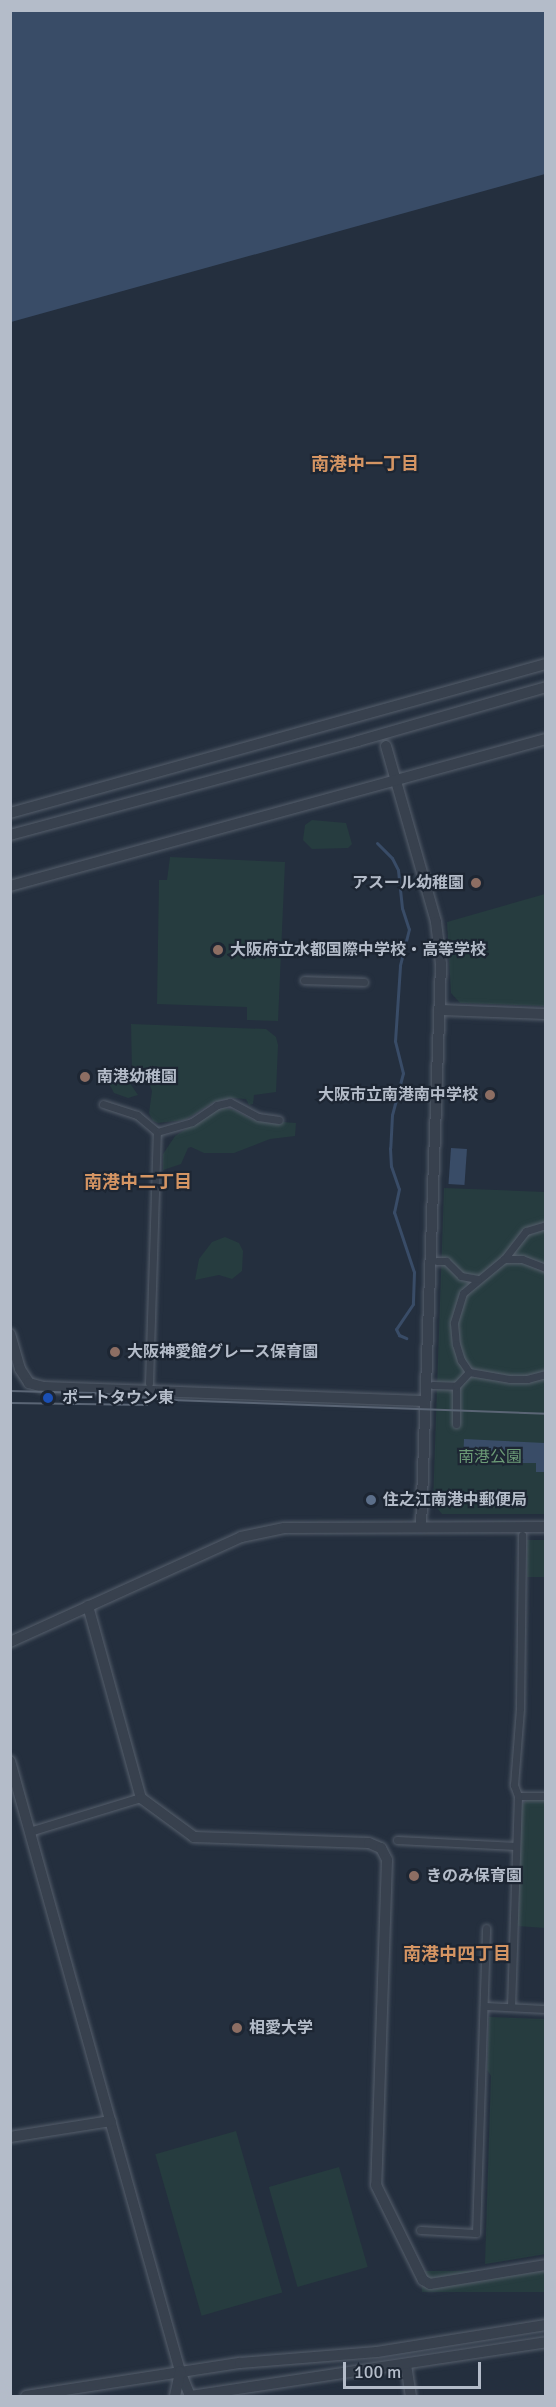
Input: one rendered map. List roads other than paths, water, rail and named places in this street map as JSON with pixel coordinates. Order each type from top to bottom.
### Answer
[{"type":"street","points":[[10,813],[546,664]]},
{"type":"street","points":[[10,835],[358,741],[546,687]]},
{"type":"street","points":[[10,886],[546,739]]},
{"type":"street","points":[[386,746],[436,922],[441,964],[421,1527]]},
{"type":"street","points":[[304,980],[364,982]]},
{"type":"street","points":[[440,1010],[546,1014]]},
{"type":"street","points":[[158,1132],[192,1122],[211,1107],[230,1102],[258,1117],[279,1120]]},
{"type":"street","points":[[102,1104],[137,1115],[158,1132]]},
{"type":"street","points":[[149,1383],[158,1132]]},
{"type":"street","points":[[463,1293],[504,1259],[526,1232],[546,1225]]},
{"type":"street","points":[[504,1259],[522,1259],[546,1268]]},
{"type":"street","points":[[437,1261],[446,1261],[461,1276],[478,1279]]},
{"type":"street","points":[[461,1276],[463,1293],[454,1323],[456,1344],[461,1360],[469,1372],[510,1379],[527,1379],[546,1374]]},
{"type":"street","points":[[10,1334],[20,1369],[29,1383],[43,1387],[425,1401]]},
{"type":"street","points":[[456,1424],[456,1386],[469,1372]]},
{"type":"street","points":[[433,1385],[456,1386]]},
{"type":"street","points":[[10,1642],[241,1537],[284,1528],[546,1527]]},
{"type":"street","points":[[511,2007],[518,1796],[514,1785],[520,1708],[522,1535]]},
{"type":"street","points":[[88,1606],[141,1798],[194,1837],[369,1843],[381,1848],[387,1860],[376,2184],[423,2280],[430,2284],[546,2265]]},
{"type":"street","points":[[10,1761],[180,2371],[190,2397],[546,2342]]},
{"type":"street","points":[[518,1796],[546,1796]]},
{"type":"street","points":[[30,1832],[141,1798]]},
{"type":"street","points":[[397,1840],[516,1846]]},
{"type":"street","points":[[420,2230],[476,2233],[486,1928]]},
{"type":"street","points":[[484,2006],[546,2009]]},
{"type":"street","points":[[10,2137],[111,2121]]},
{"type":"street","points":[[26,2397],[180,2371],[240,2363],[377,2352],[546,2325]]},
{"type":"street","points":[[406,2365],[411,2397]]},
{"type":"street","points":[[175,2397],[180,2371]]},
{"type":"water","points":[[11,10],[545,11],[545,174],[11,322]]},
{"type":"water","points":[[451,1148],[467,1149],[464,1185],[448,1184]]},
{"type":"water","points":[[464,1439],[545,1443],[545,1472],[536,1472],[536,1463],[463,1463]]},
{"type":"waterway","points":[[377,843],[392,858],[398,870],[402,908],[409,929],[400,966],[395,1041],[403,1073],[392,1115],[390,1148],[391,1166],[399,1189],[394,1212],[414,1272],[413,1304],[396,1329],[399,1335],[406,1338]]},
{"type":"tram line","points":[[10,1391],[94,1393],[172,1400],[546,1414]]},
{"type":"tram line","points":[[10,1403],[147,1405]]},
{"type":"place","name":"アスール幼稚園","points":[[476,883]]},
{"type":"place","name":"大阪府立水都国際中学校・高等学校","points":[[218,950]]},
{"type":"place","name":"南港幼稚園","points":[[85,1077]]},
{"type":"place","name":"大阪市立南港南中学校","points":[[490,1095]]},
{"type":"place","name":"大阪神愛館グレース保育園","points":[[115,1352]]},
{"type":"place","name":"ポートタウン東","points":[[48,1398]]},
{"type":"place","name":"住之江南港中郵便局","points":[[371,1500]]},
{"type":"place","name":"きのみ保育園","points":[[414,1876]]},
{"type":"place","name":"相愛大学","points":[[237,2028]]},
{"type":"district","name":"南港中一丁目","points":[[365,464]]},
{"type":"district","name":"南港中二丁目","points":[[138,1182]]},
{"type":"district","name":"南港中四丁目","points":[[457,1954]]},
{"type":"park label","name":"南港公園","points":[[490,1457]]}]
